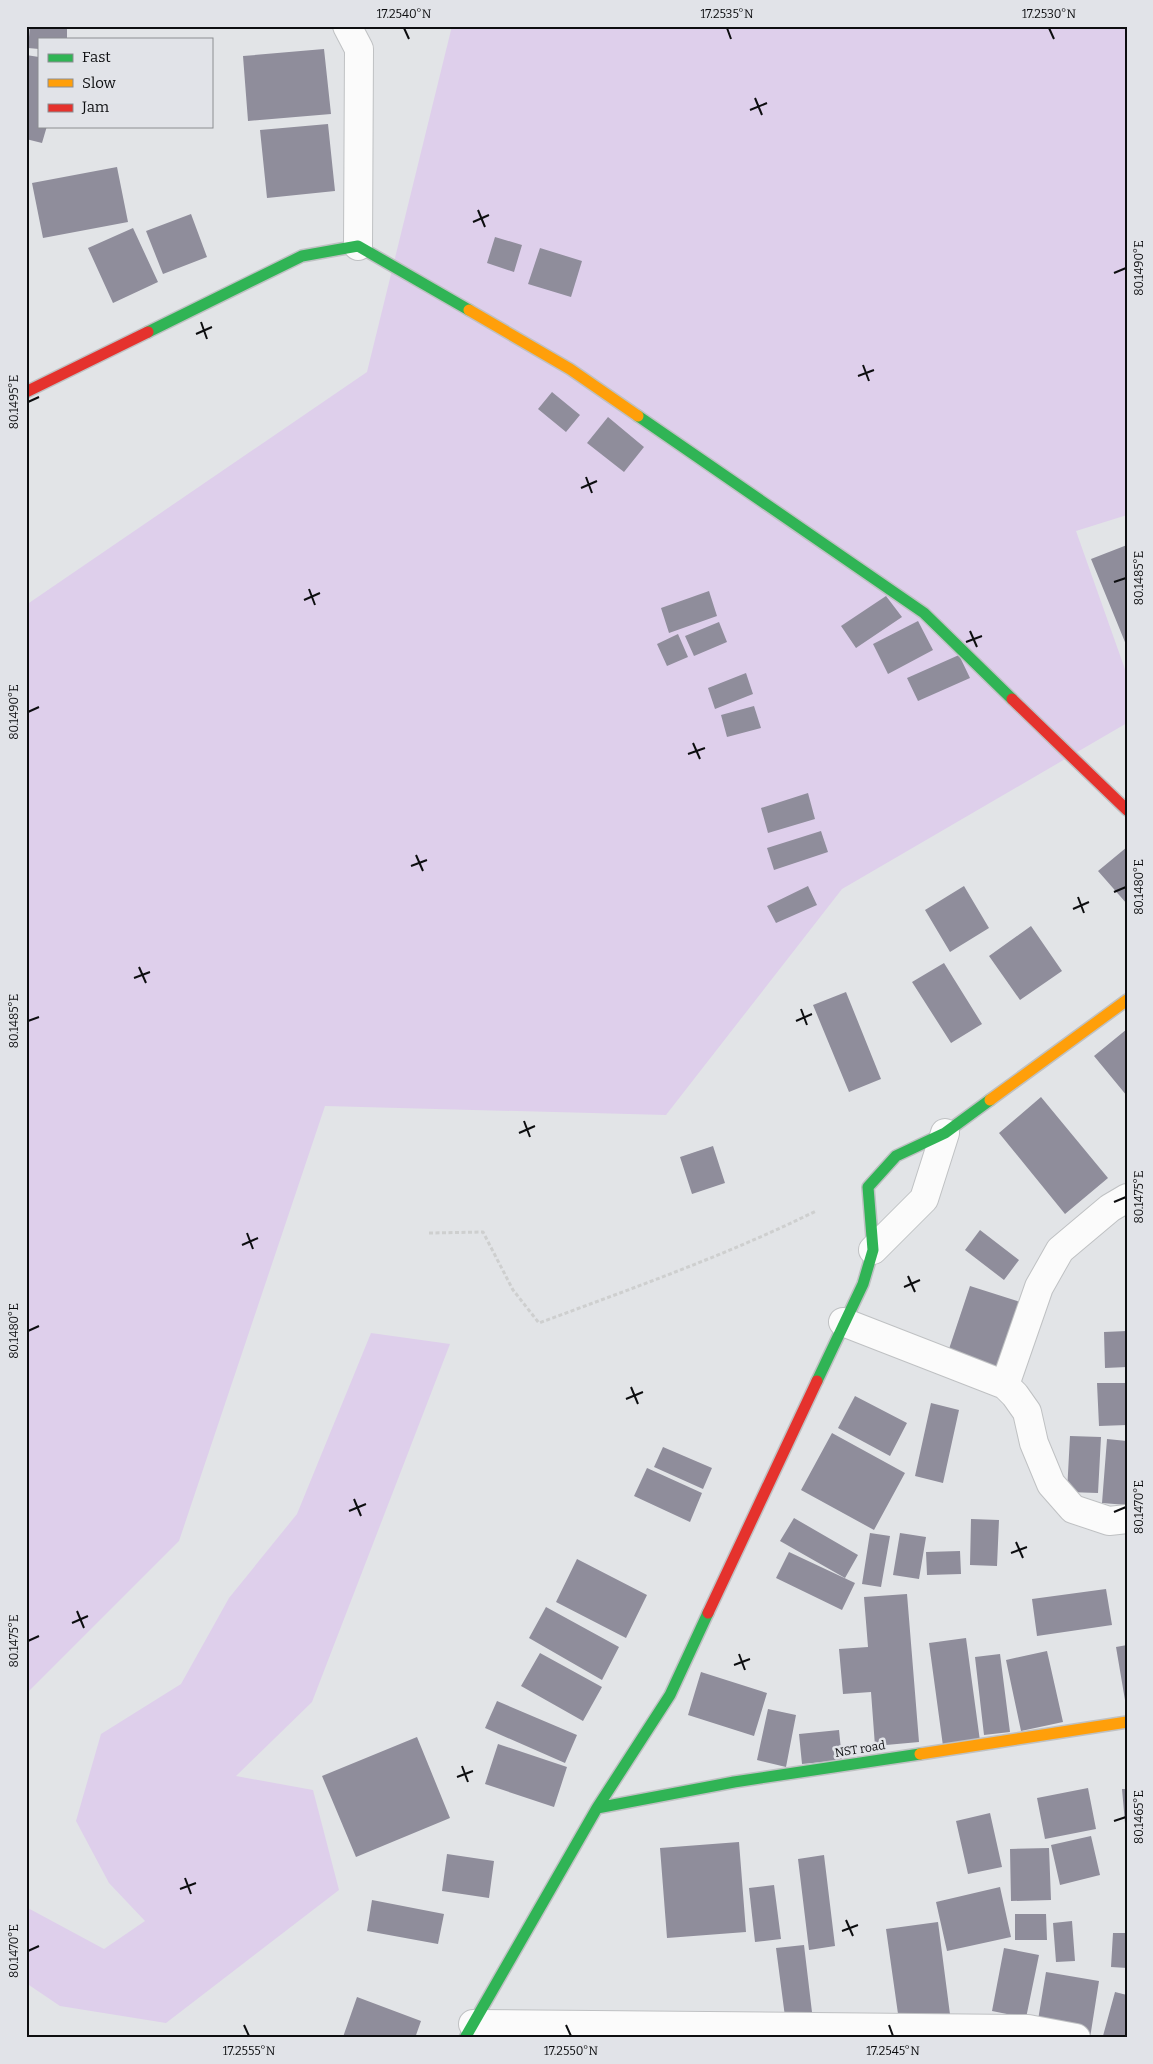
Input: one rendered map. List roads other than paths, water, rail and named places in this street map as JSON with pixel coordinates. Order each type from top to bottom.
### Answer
[{"type":"street","points":[[347,26],[359,49],[358,246]]},
{"type":"street","points":[[26,392],[302,256],[358,246],[570,369],[924,613],[1127,810]]},
{"type":"street","points":[[469,2031],[597,1808],[670,1695],[863,1284],[873,1250],[868,1187],[896,1156],[945,1133],[1127,1000]]},
{"type":"street","points":[[873,1250],[924,1199],[945,1133]]},
{"type":"street","points":[[1005,1385],[1040,1287],[1060,1250],[1110,1208],[1127,1198]]},
{"type":"street","points":[[844,1322],[1005,1385],[1016,1395],[1027,1412],[1034,1444],[1051,1484],[1073,1509],[1109,1521],[1127,1519]]},
{"type":"street","name":"NST road","points":[[597,1808],[734,1782],[1127,1722]]},
{"type":"street","points":[[469,2031],[1028,2029],[1076,2038]]}]
